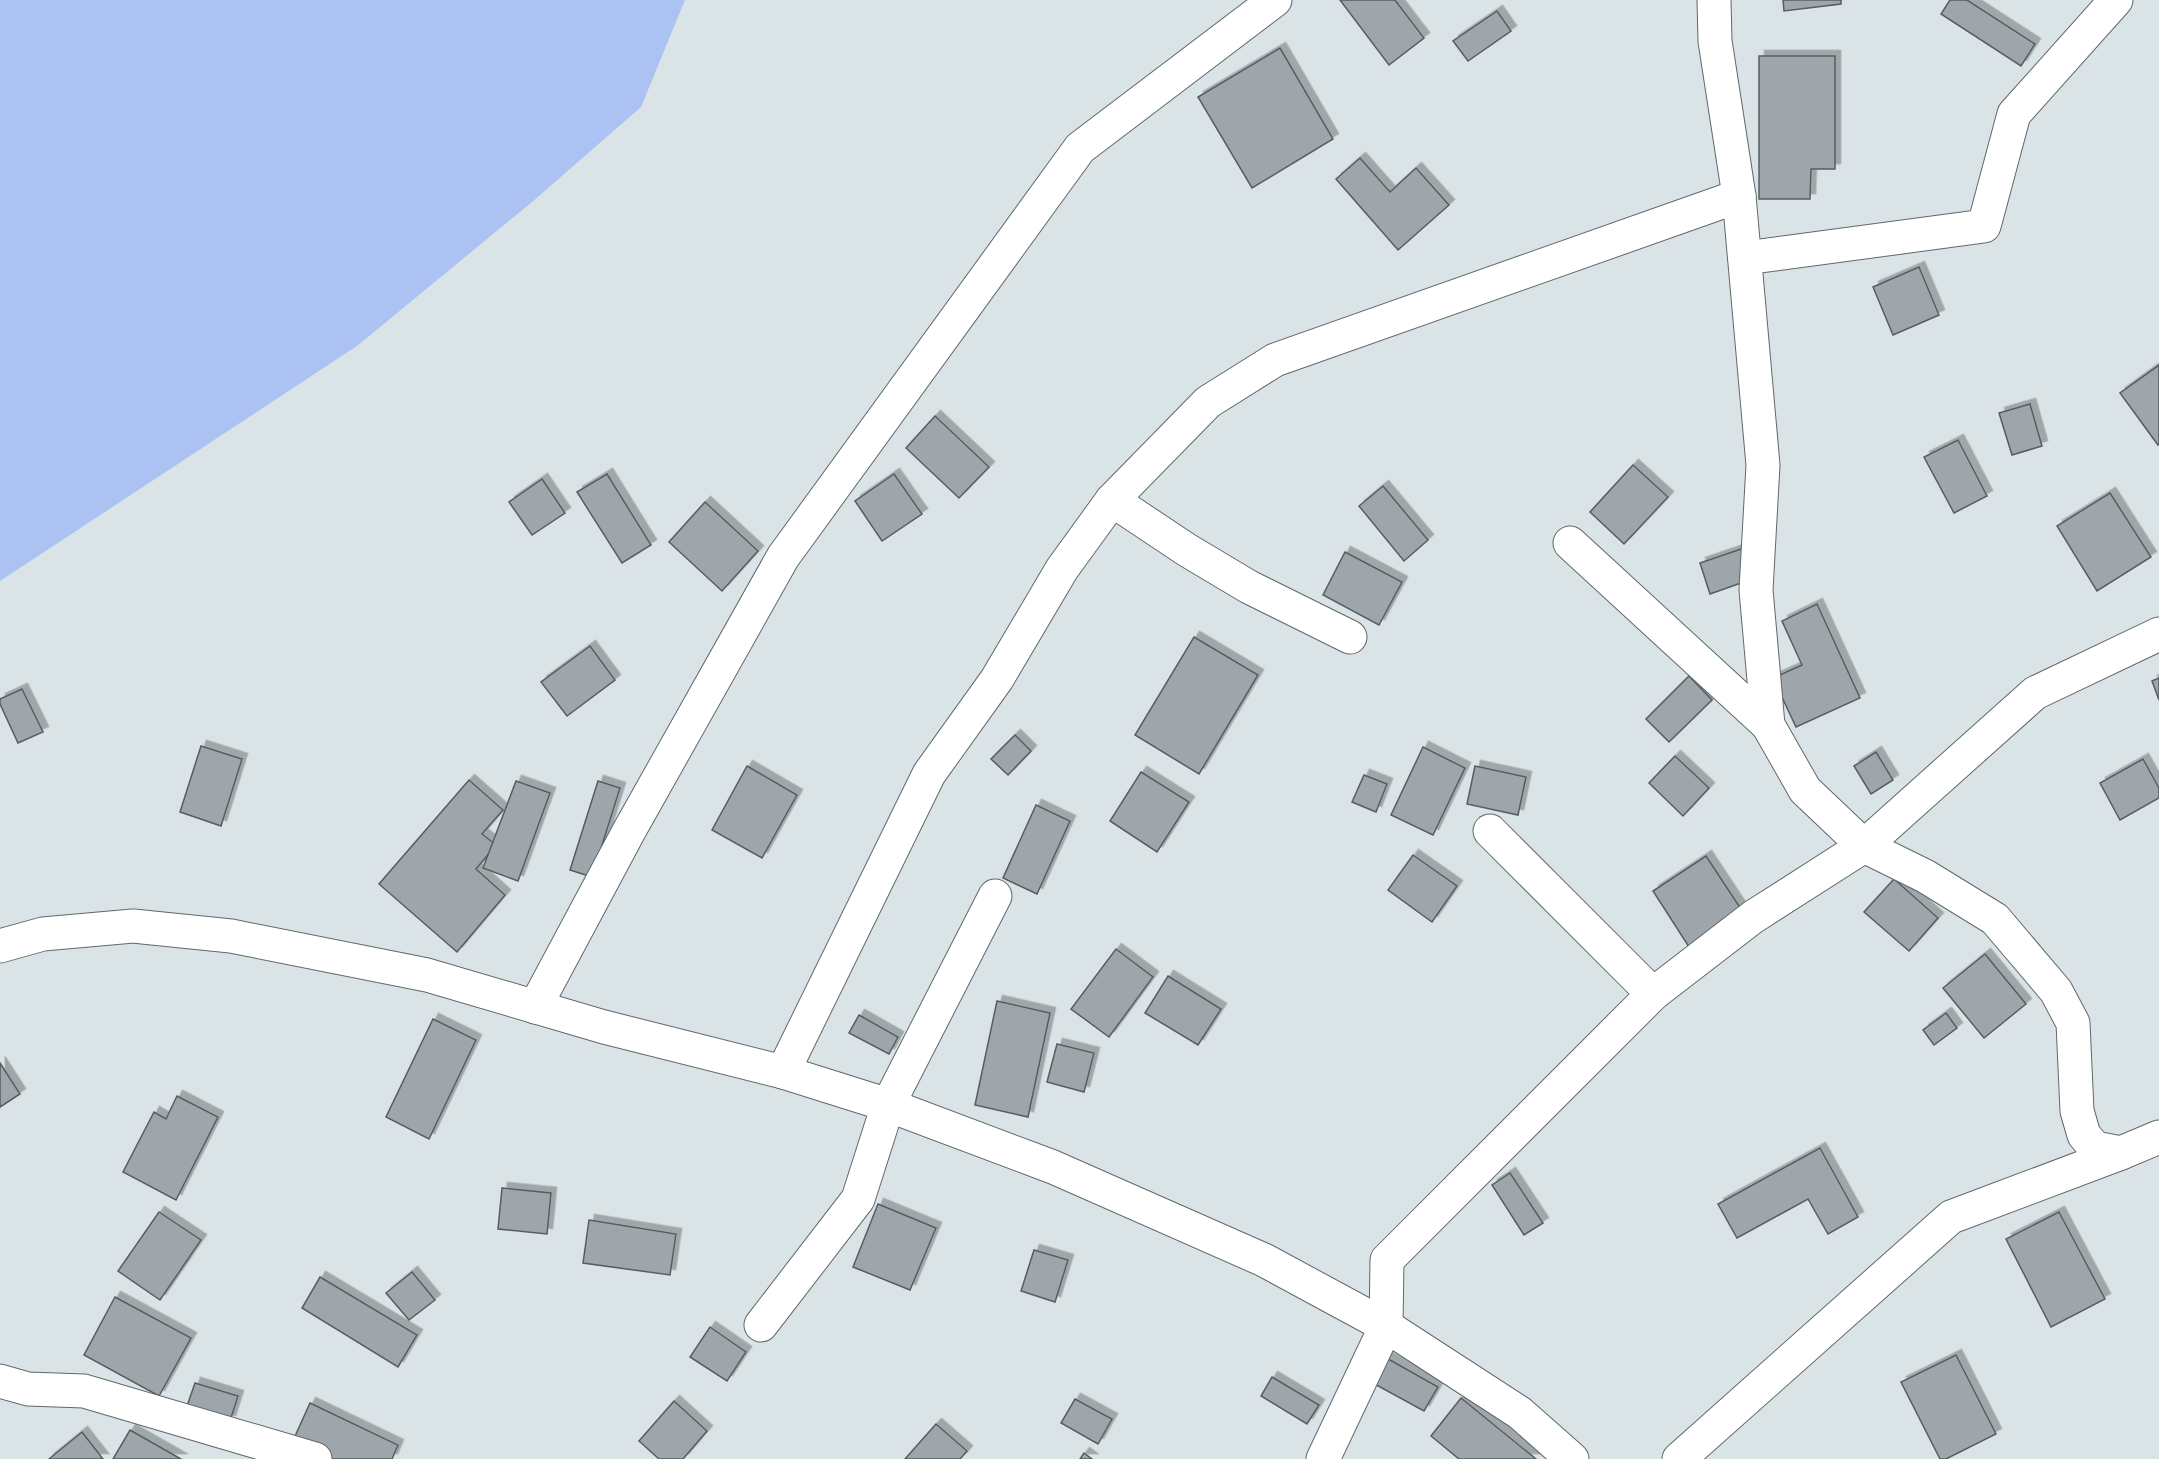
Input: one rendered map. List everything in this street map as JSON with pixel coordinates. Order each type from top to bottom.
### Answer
[{"type":"street","points":[[535,1007],[629,831],[783,557],[1080,148],[1275,0]]},
{"type":"street","points":[[1714,0],[1715,42],[1739,196],[1763,465],[1756,590],[1768,725]]},
{"type":"street","points":[[1745,258],[1984,226],[2014,114],[2116,0]]},
{"type":"street","points":[[783,1072],[929,774],[997,679],[1062,569],[1112,500],[1208,402],[1275,360],[1739,196]]},
{"type":"street","points":[[1112,500],[1249,587],[1350,637]]},
{"type":"street","points":[[1570,543],[1768,725],[1805,790],[1864,846],[1925,876],[1995,919],[2056,991],[2073,1023],[2077,1112],[2084,1135],[2095,1148],[2121,1153]]},
{"type":"street","points":[[1323,1459],[1386,1326],[1387,1260],[1653,994],[1753,917],[1864,846],[2035,693],[2159,634]]},
{"type":"street","points":[[1490,831],[1653,994]]},
{"type":"street","points":[[761,1325],[858,1199],[888,1104],[995,896]]},
{"type":"street","points":[[0,946],[43,934],[133,926],[231,936],[427,975],[604,1027],[783,1072],[888,1104],[1053,1167],[1263,1260],[1386,1326],[1520,1413],[1572,1459]]},
{"type":"street","points":[[1679,1459],[1952,1217],[2159,1137]]},
{"type":"street","points":[[0,1381],[28,1389],[84,1391],[315,1459]]},
{"type":"water","points":[[0,0],[685,0],[641,107],[532,202],[357,346],[0,581]]},
{"type":"building","points":[[1340,0],[1395,0],[1424,38],[1389,65]]},
{"type":"building","points":[[1783,0],[1841,0],[1841,4],[1784,11]]},
{"type":"building","points":[[1950,0],[1967,0],[2035,44],[2021,66],[1941,14]]},
{"type":"building","points":[[1497,11],[1511,31],[1468,61],[1453,41]]},
{"type":"building","points":[[1280,48],[1333,139],[1252,188],[1198,97]]},
{"type":"building","points":[[1759,56],[1835,56],[1835,169],[1811,169],[1810,199],[1759,199]]},
{"type":"building","points":[[1360,158],[1390,192],[1416,168],[1449,205],[1398,250],[1336,179]]},
{"type":"building","points":[[1919,267],[1939,315],[1893,335],[1873,287]]},
{"type":"building","points":[[2159,365],[2159,444],[2158,445],[2120,393]]},
{"type":"building","points":[[2030,404],[2042,446],[2012,455],[1999,413]]},
{"type":"building","points":[[935,416],[989,467],[959,498],[906,448]]},
{"type":"building","points":[[1958,440],[1987,496],[1954,513],[1924,457]]},
{"type":"building","points":[[1633,465],[1668,497],[1624,544],[1590,512]]},
{"type":"building","points":[[607,474],[651,545],[622,563],[577,492]]},
{"type":"building","points":[[894,474],[922,514],[882,541],[855,501]]},
{"type":"building","points":[[542,479],[565,513],[532,535],[509,502]]},
{"type":"building","points":[[1383,486],[1428,540],[1404,561],[1359,506]]},
{"type":"building","points":[[2110,493],[2151,557],[2097,591],[2057,526]]},
{"type":"building","points":[[705,502],[758,551],[722,591],[669,542]]},
{"type":"building","points":[[1744,548],[1755,578],[1710,594],[1700,563]]},
{"type":"building","points":[[1345,552],[1402,582],[1379,625],[1323,595]]},
{"type":"building","points":[[1817,604],[1860,698],[1796,727],[1773,678],[1802,665],[1782,621]]},
{"type":"building","points":[[1194,637],[1258,675],[1199,774],[1135,735]]},
{"type":"building","points":[[590,646],[615,680],[567,716],[541,682]]},
{"type":"building","points":[[1689,676],[1712,700],[1669,742],[1646,719]]},
{"type":"building","points":[[2159,678],[2159,700],[2152,681]]},
{"type":"building","points":[[22,689],[43,732],[18,743],[0,704],[0,699]]},
{"type":"building","points":[[1015,735],[1031,751],[1008,775],[991,759]]},
{"type":"building","points":[[201,746],[242,759],[221,826],[180,812]]},
{"type":"building","points":[[1423,747],[1465,768],[1433,835],[1391,815]]},
{"type":"building","points":[[1876,752],[1893,780],[1871,794],[1854,766]]},
{"type":"building","points":[[1675,756],[1709,788],[1683,816],[1649,783]]},
{"type":"building","points":[[2143,759],[2159,788],[2159,798],[2120,820],[2100,783]]},
{"type":"building","points":[[747,766],[797,795],[762,858],[712,830]]},
{"type":"building","points":[[1475,766],[1526,777],[1518,815],[1467,804]]},
{"type":"building","points":[[1141,772],[1189,802],[1157,852],[1110,821]]},
{"type":"building","points":[[1364,775],[1387,784],[1376,812],[1352,802]]},
{"type":"building","points":[[469,780],[503,810],[482,834],[496,845],[476,869],[505,895],[457,952],[379,884]]},
{"type":"building","points":[[516,781],[550,793],[518,881],[483,868]]},
{"type":"building","points":[[598,781],[620,788],[592,877],[570,870]]},
{"type":"building","points":[[1036,805],[1070,821],[1037,894],[1003,878]]},
{"type":"building","points":[[1413,855],[1457,886],[1432,922],[1388,890]]},
{"type":"building","points":[[1706,856],[1743,912],[1689,947],[1653,891]]},
{"type":"building","points":[[1894,879],[1938,918],[1909,951],[1864,912]]},
{"type":"building","points":[[1116,949],[1153,977],[1109,1037],[1071,1009]]},
{"type":"building","points":[[1985,954],[2026,1004],[1984,1038],[1943,988]]},
{"type":"building","points":[[1168,976],[1221,1009],[1198,1045],[1145,1013]]},
{"type":"building","points":[[997,1001],[1050,1013],[1028,1117],[975,1105]]},
{"type":"building","points":[[1946,1013],[1957,1028],[1934,1045],[1923,1030]]},
{"type":"building","points":[[859,1015],[898,1037],[889,1054],[849,1033]]},
{"type":"building","points":[[433,1019],[476,1040],[429,1139],[386,1117]]},
{"type":"building","points":[[1057,1044],[1094,1053],[1084,1092],[1047,1082]]},
{"type":"building","points":[[0,1063],[20,1094],[0,1107]]},
{"type":"building","points":[[177,1096],[218,1117],[176,1200],[123,1172],[154,1112],[166,1119]]},
{"type":"building","points":[[1820,1148],[1858,1217],[1828,1234],[1808,1199],[1737,1238],[1718,1204]]},
{"type":"building","points":[[1510,1173],[1543,1223],[1524,1235],[1492,1185]]},
{"type":"building","points":[[502,1188],[551,1193],[547,1234],[498,1229]]},
{"type":"building","points":[[878,1204],[936,1228],[910,1290],[853,1267]]},
{"type":"building","points":[[159,1212],[201,1240],[160,1300],[118,1271]]},
{"type":"building","points":[[2059,1212],[2105,1299],[2051,1327],[2006,1239]]},
{"type":"building","points":[[589,1220],[676,1234],[670,1275],[583,1263]]},
{"type":"building","points":[[1034,1250],[1068,1260],[1055,1302],[1021,1291]]},
{"type":"building","points":[[412,1272],[435,1300],[409,1320],[386,1293]]},
{"type":"building","points":[[320,1277],[417,1335],[398,1367],[302,1308]]},
{"type":"building","points":[[115,1297],[191,1338],[159,1396],[84,1355]]},
{"type":"building","points":[[710,1327],[746,1352],[727,1381],[690,1357]]},
{"type":"building","points":[[1956,1355],[1996,1434],[1946,1459],[1940,1459],[1901,1382]]},
{"type":"building","points":[[1383,1356],[1438,1387],[1424,1411],[1369,1381]]},
{"type":"building","points":[[1272,1377],[1319,1405],[1307,1424],[1261,1396]]},
{"type":"building","points":[[195,1383],[238,1396],[230,1421],[187,1406]]},
{"type":"building","points":[[1461,1398],[1536,1459],[1459,1459],[1431,1436]]},
{"type":"building","points":[[1075,1399],[1112,1419],[1098,1444],[1061,1423]]},
{"type":"building","points":[[674,1401],[707,1431],[683,1459],[659,1459],[639,1441]]},
{"type":"building","points":[[310,1403],[398,1445],[392,1459],[297,1459],[287,1454]]},
{"type":"building","points":[[936,1424],[967,1451],[960,1459],[905,1459]]},
{"type":"building","points":[[130,1430],[181,1459],[113,1459]]},
{"type":"building","points":[[82,1432],[103,1459],[49,1459]]},
{"type":"building","points":[[1084,1453],[1092,1459],[1080,1459]]}]
